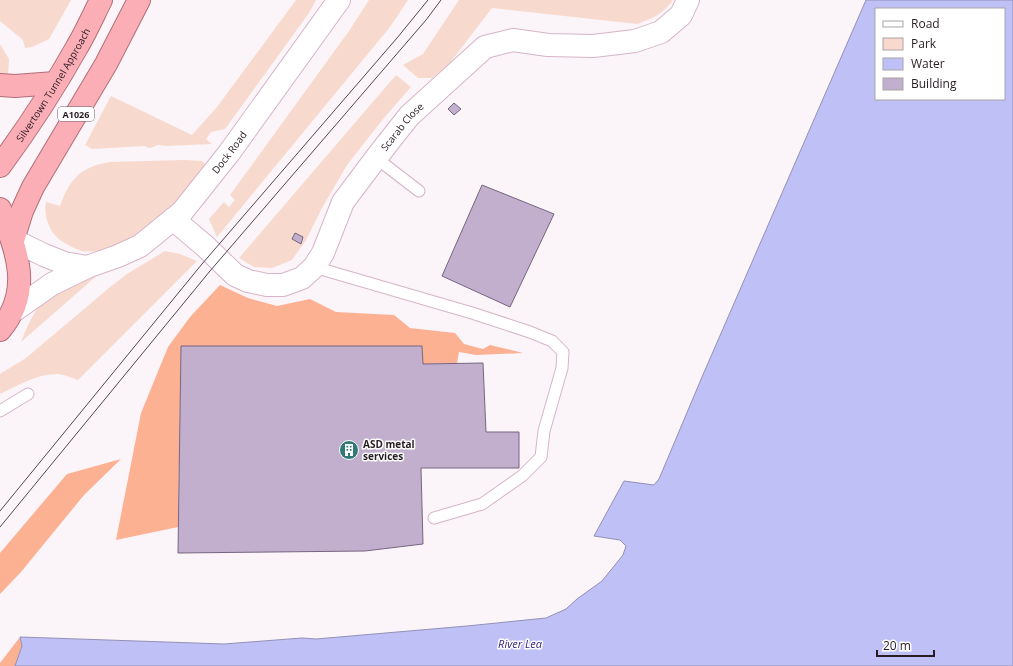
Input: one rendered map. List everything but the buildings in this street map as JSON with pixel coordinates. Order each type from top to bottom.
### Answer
[{"type":"highway","name":"Silvertown Tunnel Approach","points":[[0,166],[24,133],[78,46],[100,0]]},
{"type":"highway","name":"A1026","points":[[13,240],[22,211],[33,187],[106,64],[139,0]]},
{"type":"highway","points":[[0,85],[14,86],[55,83]]},
{"type":"highway","points":[[0,209],[13,240],[20,276],[19,289],[6,321]]},
{"type":"street","name":"Dock Road","points":[[6,321],[52,284],[87,267],[140,246],[173,219],[191,201],[229,153],[339,0]]},
{"type":"street","name":"Scarab Close","points":[[173,219],[206,247],[235,275],[248,281],[266,285],[283,285],[302,278],[314,267],[322,253],[343,202],[409,116],[485,47],[513,40],[548,45],[593,46],[635,41],[661,32],[681,15],[688,0]]},
{"type":"street","name":"Dock Road","points":[[13,240],[64,263],[87,267]]},
{"type":"lane","points":[[376,158],[420,191]]},
{"type":"lane","points":[[314,267],[472,313],[530,332],[552,341],[563,352],[562,368],[544,431],[541,457],[522,476],[482,504],[434,518]]},
{"type":"lane","points":[[0,411],[28,394]]},
{"type":"green space","points":[[0,0],[71,0],[49,39],[32,47],[25,48],[23,40],[0,21]]},
{"type":"green space","points":[[296,0],[316,0],[309,13],[225,129],[211,132],[206,139],[212,144],[158,145],[150,148],[144,146],[92,149],[85,145],[111,96],[192,135],[217,107]]},
{"type":"green space","points":[[369,0],[408,0],[390,27],[217,237],[209,219],[224,202],[229,207],[235,200],[230,195],[349,31]]},
{"type":"green space","points":[[459,0],[673,0],[657,15],[637,24],[492,8],[449,64],[432,78],[418,78],[403,65],[423,54]]},
{"type":"green space","points":[[0,44],[9,59],[8,77],[0,74]]},
{"type":"green space","points":[[396,75],[411,87],[383,119],[347,165],[322,208],[306,240],[292,260],[272,268],[254,267],[239,258]]},
{"type":"green space","points":[[202,161],[207,166],[184,194],[161,217],[140,232],[116,245],[93,251],[82,251],[58,239],[48,224],[45,207],[46,202],[60,206],[72,182],[91,167],[110,162]]},
{"type":"green space","points":[[165,251],[180,254],[197,261],[78,380],[57,374],[42,376],[27,381],[0,394],[0,374],[26,358],[127,274]]},
{"type":"green space","points":[[101,272],[21,342],[41,301]]},
{"type":"shaded area","points":[[220,285],[248,298],[277,306],[310,299],[336,312],[394,315],[410,328],[455,333],[464,344],[483,349],[490,345],[523,353],[476,355],[459,352],[457,363],[423,364],[422,346],[181,346],[178,527],[116,540],[141,413],[168,347],[190,317]]},
{"type":"shaded area","points":[[121,459],[84,495],[21,572],[0,594],[0,553],[67,474]]},
{"type":"shaded area","points":[[20,637],[22,646],[15,666],[0,666],[0,663]]},
{"type":"water","name":"River Lea","points":[[866,0],[1013,0],[1013,666],[15,666],[22,646],[20,637],[224,644],[302,638],[316,639],[546,618],[566,609],[602,581],[623,555],[626,546],[620,540],[594,536],[624,481],[654,485],[659,479]]},
{"type":"tram line","points":[[0,511],[202,264],[428,0]]},
{"type":"tram line","points":[[0,527],[210,271],[426,20],[441,0]]},
{"type":"place","name":"ASD metal services","points":[[349,450]]}]
